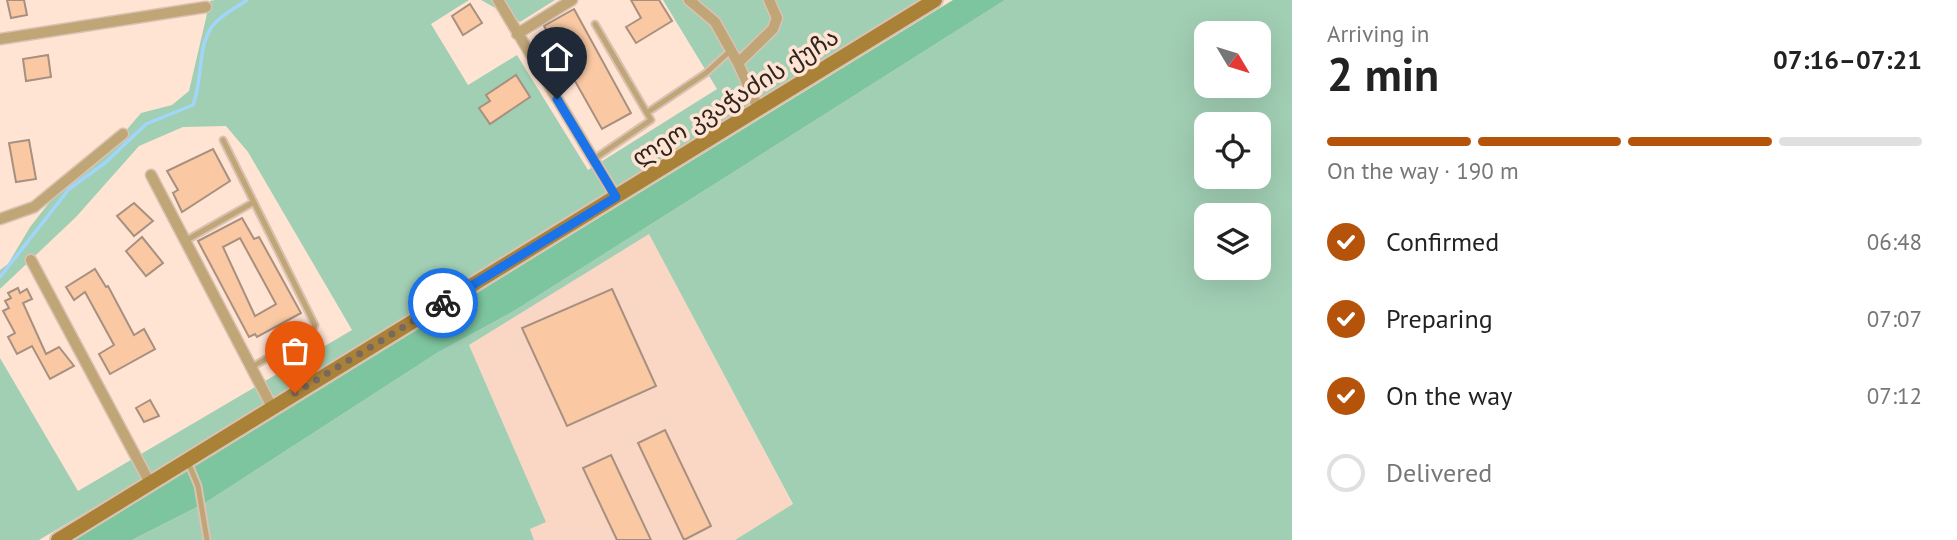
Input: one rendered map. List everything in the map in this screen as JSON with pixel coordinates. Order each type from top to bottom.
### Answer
[{"type":"main road","name":"ლეო კვაჭაძის ქუჩა","points":[[58,540],[935,0]]},
{"type":"street","points":[[498,0],[616,197]]},
{"type":"street","points":[[517,34],[572,0]]},
{"type":"street","points":[[689,0],[715,22],[738,63],[759,110]]},
{"type":"street","points":[[738,63],[773,29],[777,18],[769,0]]},
{"type":"street","points":[[0,39],[206,7]]},
{"type":"street","points":[[0,219],[34,207],[123,134]]},
{"type":"street","points":[[150,175],[272,407]]},
{"type":"street","points":[[31,260],[150,483]]},
{"type":"lane","points":[[594,159],[652,120],[595,24]]},
{"type":"lane","points":[[648,112],[706,73],[730,51]]},
{"type":"lane","points":[[223,140],[315,325],[312,331],[250,368]]},
{"type":"lane","points":[[185,241],[254,202]]},
{"type":"lane","points":[[187,460],[198,486],[207,540]]},
{"type":"shaded area","points":[[649,233],[793,505],[735,540],[534,540],[530,529],[546,522],[469,345]]},
{"type":"green space","points":[[469,0],[431,24],[468,85],[517,55],[588,170],[717,89],[663,0],[919,0],[268,405],[39,540],[0,540],[0,358],[78,491],[352,330],[248,152],[226,126],[183,127],[139,146],[76,217],[0,289],[0,270],[8,264],[30,227],[63,185],[123,134],[141,113],[172,105],[189,91],[210,1]]},
{"type":"green space","points":[[481,0],[555,0],[520,22]]},
{"type":"green space","points":[[953,0],[1005,0],[514,311],[437,353],[205,503],[132,540],[75,540]]},
{"type":"green space","points":[[1005,0],[1292,0],[1292,540],[735,540],[793,504],[649,234],[469,345],[546,522],[530,529],[534,540],[132,540],[205,503],[437,353],[514,311]]},
{"type":"building","points":[[7,0],[24,0],[27,15],[11,18]]},
{"type":"building","points":[[631,0],[659,0],[672,21],[636,43],[626,27],[641,18]]},
{"type":"building","points":[[470,4],[482,23],[463,35],[452,16]]},
{"type":"building","points":[[574,9],[631,113],[602,129],[544,26]]},
{"type":"building","points":[[48,55],[51,77],[26,81],[23,59]]},
{"type":"building","points":[[516,75],[530,97],[490,124],[479,108],[490,101],[486,95]]},
{"type":"building","points":[[29,140],[36,179],[16,182],[9,143]]},
{"type":"building","points":[[213,149],[230,181],[182,212],[173,193],[178,190],[167,171]]},
{"type":"building","points":[[134,203],[153,221],[134,236],[117,216]]},
{"type":"building","points":[[242,218],[254,239],[259,237],[301,313],[257,337],[255,334],[249,337],[198,241]],"holes":[[[240,238],[276,304],[255,316],[223,247]]]},
{"type":"building","points":[[142,237],[163,263],[146,276],[126,251]]},
{"type":"building","points":[[95,269],[106,287],[108,286],[134,335],[144,329],[155,349],[110,374],[99,354],[114,345],[85,292],[74,300],[66,287]]},
{"type":"building","points":[[18,288],[20,293],[27,289],[32,299],[23,303],[46,354],[59,347],[74,366],[50,379],[32,346],[17,354],[8,337],[15,333],[3,311],[9,308],[5,301],[11,298],[8,293]]},
{"type":"building","points":[[612,289],[656,386],[567,426],[522,328]]},
{"type":"building","points":[[150,400],[159,416],[144,422],[136,408]]},
{"type":"building","points":[[665,430],[711,526],[684,540],[638,443]]},
{"type":"building","points":[[611,455],[651,540],[617,540],[583,468]]},
{"type":"waterway","points":[[0,277],[69,189],[105,163],[146,124],[193,105],[204,46],[211,28],[223,16],[247,0]]},
{"type":"way so far","points":[[295,393],[443,303]]},
{"type":"route","points":[[443,303],[616,197],[557,99]]}]
